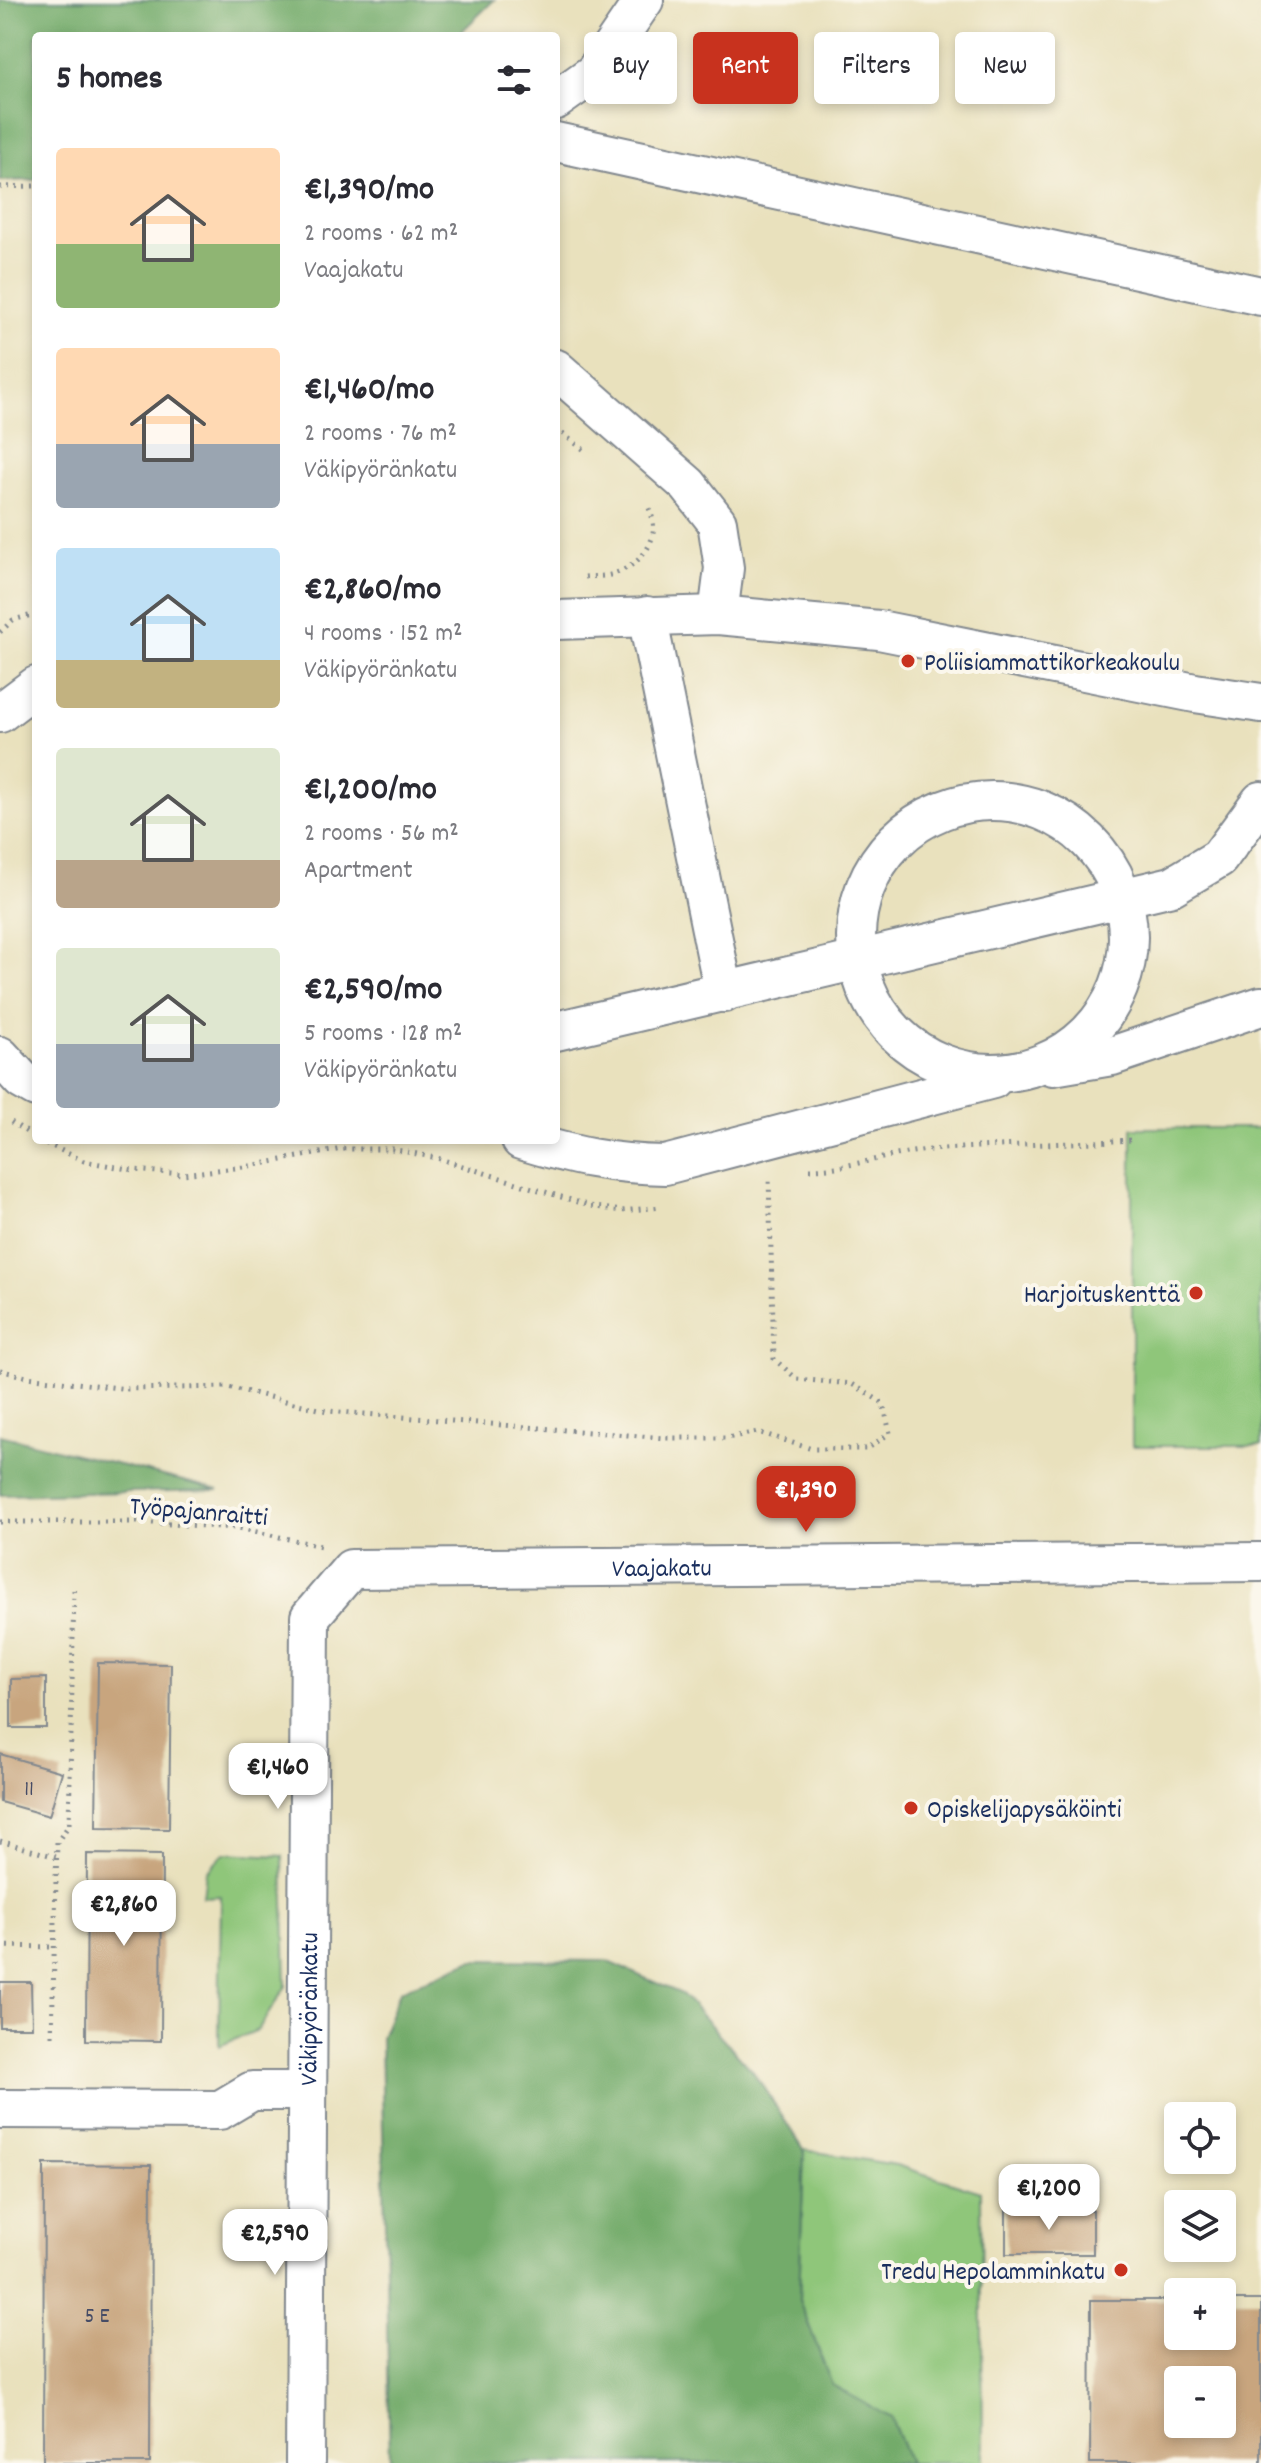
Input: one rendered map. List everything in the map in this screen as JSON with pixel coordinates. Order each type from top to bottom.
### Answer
[{"type":"street","points":[[560,97],[594,73],[644,0]]},
{"type":"street","points":[[560,143],[1261,296]]},
{"type":"street","points":[[560,373],[688,485],[717,522],[724,568],[718,615]]},
{"type":"street","points":[[560,620],[718,615],[879,630],[1195,693],[1261,703]]},
{"type":"street","points":[[647,616],[724,993]]},
{"type":"street","points":[[0,713],[32,689]]},
{"type":"street","points":[[560,1030],[1172,886],[1219,858],[1261,801]]},
{"type":"street","points":[[1017,802],[1066,821],[1101,853],[1124,898],[1129,954],[1112,1006],[1077,1046],[1024,1071],[971,1073],[924,1056],[883,1020],[866,993],[856,959],[856,917],[874,866],[910,827],[961,804],[1017,802]]},
{"type":"street","points":[[535,1144],[579,1157],[621,1164],[665,1165],[1024,1071],[1112,1056],[1261,1006]]},
{"type":"street","points":[[0,1056],[22,1080],[32,1086]]},
{"type":"street","name":"Vaajakatu","points":[[351,1569],[1261,1562]]},
{"type":"street","name":"Väkipyöränkatu","points":[[305,2463],[310,1617],[351,1569]]},
{"type":"street","points":[[0,2109],[220,2110],[252,2091],[306,2091]]},
{"type":"path","points":[[0,187],[32,186]]},
{"type":"path","points":[[560,432],[590,454]]},
{"type":"path","points":[[582,577],[608,576],[631,567],[643,556],[652,540],[654,527],[649,507],[642,497]]},
{"type":"path","points":[[0,632],[13,620],[32,615]]},
{"type":"path","points":[[0,1115],[32,1135]]},
{"type":"path","points":[[0,1370],[26,1377],[128,1389],[228,1387],[327,1411],[665,1438],[727,1438],[758,1432],[812,1449],[867,1449],[890,1433],[883,1403],[852,1384],[797,1379],[774,1359],[769,1173]]},
{"type":"path","name":"Työpajanraitti","points":[[0,1522],[137,1522],[238,1528],[333,1548],[351,1569]]},
{"type":"path","points":[[52,2036],[57,1842],[69,1825],[74,1590]]},
{"type":"path","points":[[0,1841],[56,1857]]},
{"type":"path","points":[[0,1946],[54,1947]]},
{"type":"green space","points":[[0,0],[494,0],[461,32],[32,32],[32,180],[0,181]]},
{"type":"green space","name":"Harjoituskenttä","points":[[1132,1128],[1261,1128],[1261,1446],[1132,1446]]},
{"type":"green space","points":[[0,1435],[219,1490],[0,1495]]},
{"type":"green space","points":[[224,1853],[283,1856],[286,1986],[258,2030],[219,2046],[221,1896],[203,1897],[206,1872]]},
{"type":"green space","points":[[472,1960],[606,1961],[682,1994],[752,2070],[804,2150],[799,2300],[832,2385],[891,2418],[909,2463],[390,2463],[381,2037],[400,1991]]},
{"type":"green space","points":[[804,2150],[896,2165],[981,2192],[983,2463],[909,2463],[891,2418],[832,2385],[799,2300]]},
{"type":"building","points":[[98,1663],[171,1664],[169,1829],[96,1828]]},
{"type":"building","points":[[46,1678],[46,1728],[11,1728],[11,1679]]},
{"type":"building","points":[[0,1754],[62,1772],[49,1816],[0,1802]]},
{"type":"building","points":[[87,1854],[162,1855],[161,2041],[86,2040]]},
{"type":"building","points":[[0,1982],[31,1982],[32,2027],[0,2027]]},
{"type":"building","points":[[44,2164],[151,2165],[150,2463],[43,2463]]},
{"type":"building","points":[[1006,2209],[1093,2210],[1093,2254],[1006,2254]]},
{"type":"building","points":[[1091,2300],[1164,2300],[1164,2350],[1236,2350],[1236,2300],[1261,2300],[1261,2463],[1090,2463]]},
{"type":"place","name":"Poliisiammattikorkeakoulu","points":[[908,661]]},
{"type":"place","name":"Harjoituskenttä","points":[[1196,1293]]},
{"type":"place","name":"Opiskelijapysäköinti","points":[[911,1808]]},
{"type":"place","name":"Tredu Hepolamminkatu","points":[[1121,2270]]}]
